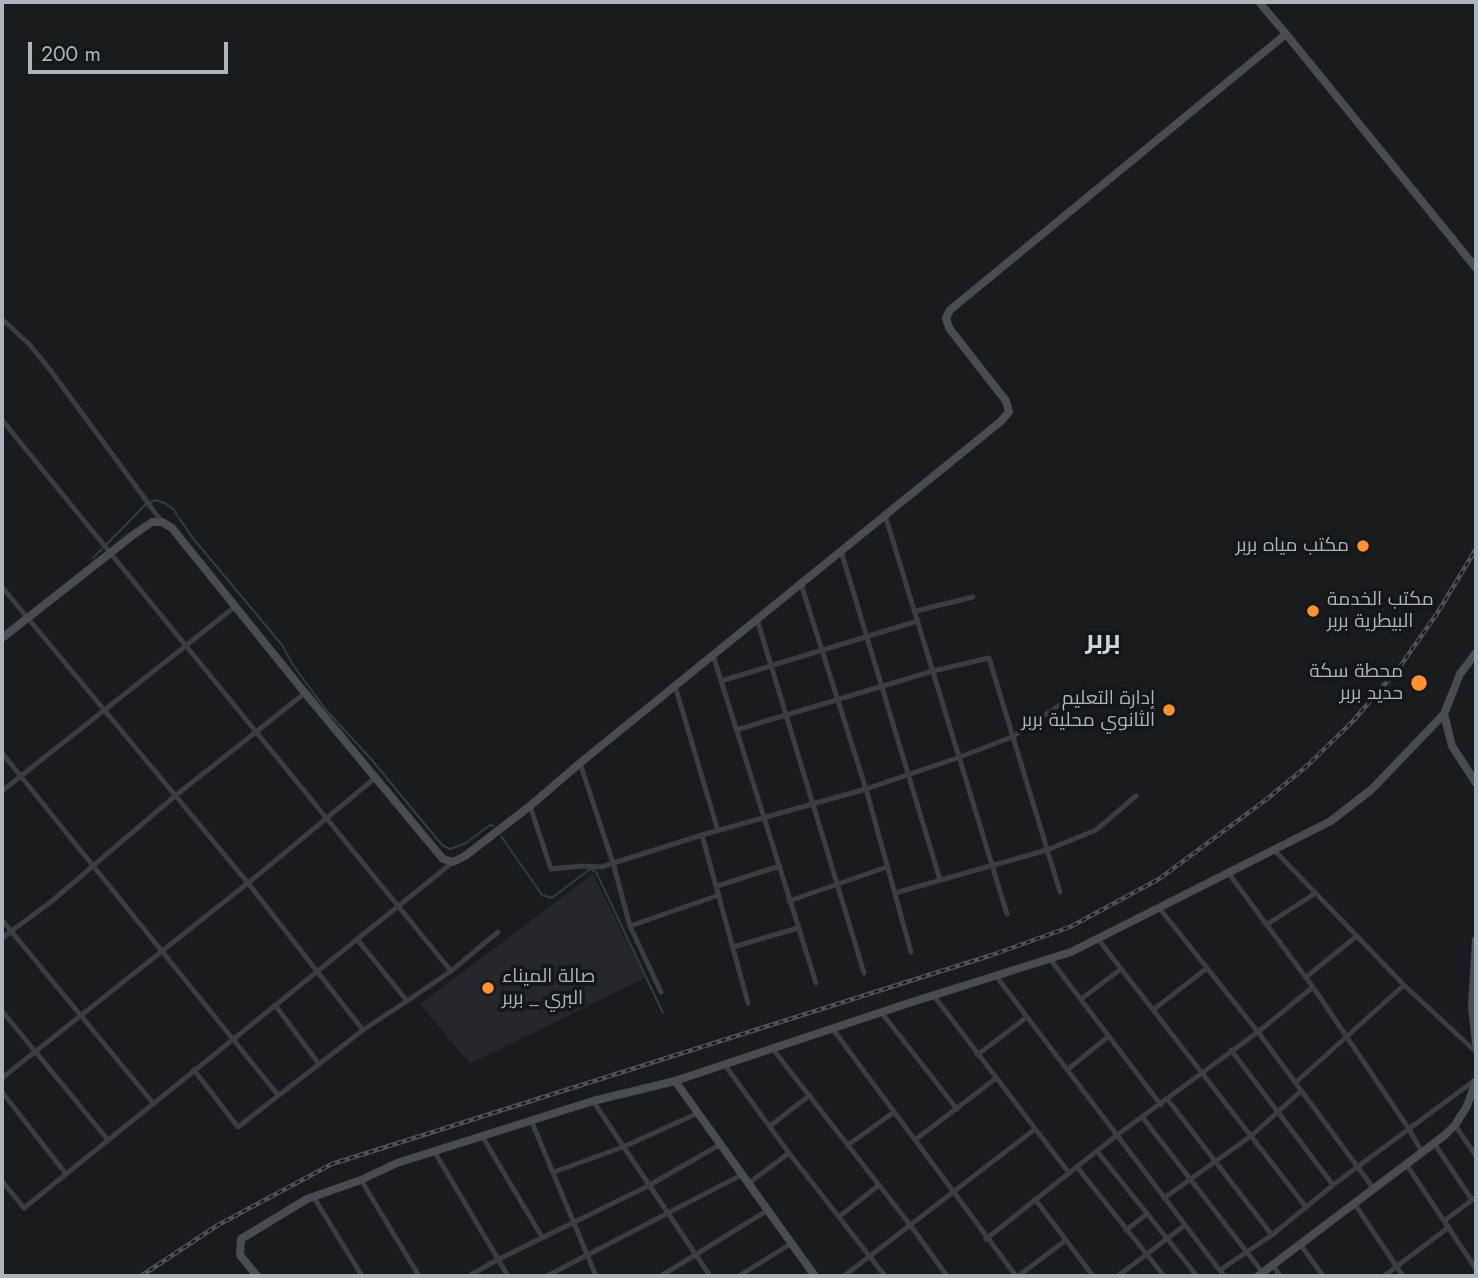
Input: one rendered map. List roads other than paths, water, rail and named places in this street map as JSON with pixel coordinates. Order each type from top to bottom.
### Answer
[{"type":"street","points":[[1259,2],[1476,268]]},
{"type":"street","points":[[2,1181],[24,1208],[356,939],[453,862],[465,856],[530,806],[580,762],[1000,422],[1009,412],[1006,401],[949,328],[946,318],[950,310],[1286,34]]},
{"type":"street","points":[[2,319],[30,345],[51,371],[162,522],[172,528],[304,693],[443,859],[453,862]]},
{"type":"street","points":[[2,420],[451,971]]},
{"type":"street","points":[[885,515],[1007,914]]},
{"type":"street","points":[[2,638],[108,553],[152,522],[162,522]]},
{"type":"street","points":[[841,551],[940,880]]},
{"type":"street","points":[[801,583],[866,789],[911,952]]},
{"type":"street","points":[[2,587],[248,883],[363,1030]]},
{"type":"street","points":[[916,611],[973,597]]},
{"type":"street","points":[[2,791],[236,607]]},
{"type":"street","points":[[757,619],[864,973]]},
{"type":"street","points":[[721,681],[918,621]]},
{"type":"street","points":[[257,1276],[240,1255],[241,1239],[313,1196],[434,1151],[593,1101],[675,1080],[1071,952],[1275,851],[1331,821],[1372,789],[1444,714],[1460,674],[1476,653]]},
{"type":"street","points":[[713,655],[816,983]]},
{"type":"street","points":[[736,730],[933,671],[989,658],[1060,892]]},
{"type":"street","points":[[675,685],[718,831]]},
{"type":"street","points":[[2,938],[52,901],[175,796],[304,693]]},
{"type":"street","points":[[530,806],[551,869],[601,867],[702,835],[866,789],[960,757],[1012,737],[1069,699]]},
{"type":"street","points":[[1444,714],[1452,746],[1476,783]]},
{"type":"street","points":[[2,753],[278,1095]]},
{"type":"street","points":[[580,762],[630,926],[662,992]]},
{"type":"street","points":[[2,1078],[248,883],[375,778]]},
{"type":"street","points":[[895,893],[1047,850],[1096,830],[1136,796]]},
{"type":"street","points":[[702,835],[748,1003]]},
{"type":"street","points":[[1275,851],[1404,985],[1476,1052]]},
{"type":"street","points":[[717,886],[780,866]]},
{"type":"street","points":[[789,901],[887,867]]},
{"type":"street","points":[[1229,874],[1313,987],[1409,1128],[1422,1152]]},
{"type":"street","points":[[1266,925],[1316,893]]},
{"type":"street","points":[[630,926],[719,895]]},
{"type":"street","points":[[1160,908],[1258,1032],[1374,1189]]},
{"type":"street","points":[[2,920],[153,1103]]},
{"type":"street","points":[[733,947],[798,928]]},
{"type":"street","points":[[194,1070],[238,1127],[363,1030],[451,971],[498,932]]},
{"type":"street","points":[[1306,977],[1357,936]]},
{"type":"street","points":[[356,939],[407,1001]]},
{"type":"street","points":[[1098,939],[1306,1207]]},
{"type":"street","points":[[1476,940],[1476,1044]]},
{"type":"street","points":[[1050,959],[1161,1105]]},
{"type":"street","points":[[1153,1010],[1208,968]]},
{"type":"street","points":[[1081,999],[1121,969]]},
{"type":"street","points":[[996,975],[1224,1276]]},
{"type":"street","points":[[1296,1083],[1404,985]]},
{"type":"street","points":[[986,1238],[1117,1135],[1258,1032],[1313,987]]},
{"type":"street","points":[[934,996],[1069,1173]]},
{"type":"street","points":[[275,1005],[319,1064]]},
{"type":"street","points":[[2,1010],[108,1140]]},
{"type":"street","points":[[881,1012],[957,1109]]},
{"type":"street","points":[[977,1055],[1027,1017]]},
{"type":"street","points":[[832,1028],[986,1238],[1017,1276],[1066,1240]]},
{"type":"street","points":[[1067,1070],[1109,1036]]},
{"type":"street","points":[[772,1047],[947,1276]]},
{"type":"street","points":[[1231,1051],[1333,1185]]},
{"type":"street","points":[[724,1064],[789,1153],[886,1276]]},
{"type":"street","points":[[915,1140],[995,1079]]},
{"type":"street","points":[[1143,1118],[1246,1251],[1260,1275],[1455,1125],[1467,1106],[1476,1079]]},
{"type":"street","points":[[1220,1270],[1272,1235],[1333,1185],[1476,1079]]},
{"type":"street","points":[[675,1080],[815,1276]]},
{"type":"street","points":[[1164,1198],[1218,1162],[1301,1091]]},
{"type":"street","points":[[2,1092],[66,1174]]},
{"type":"street","points":[[770,1126],[810,1095]]},
{"type":"street","points":[[1168,1100],[1272,1235]]},
{"type":"street","points":[[593,1101],[710,1276]]},
{"type":"street","points":[[848,1145],[894,1112]]},
{"type":"street","points":[[554,1172],[623,1147],[698,1113]]},
{"type":"street","points":[[531,1120],[596,1276]]},
{"type":"street","points":[[1455,1125],[1476,1156]]},
{"type":"street","points":[[844,1276],[1035,1129]]},
{"type":"street","points":[[482,1136],[542,1237]]},
{"type":"street","points":[[1384,1276],[1474,1199],[1434,1143]]},
{"type":"street","points":[[469,1276],[497,1259],[648,1186],[721,1144]]},
{"type":"street","points":[[434,1151],[508,1276]]},
{"type":"street","points":[[1097,1151],[1197,1276]]},
{"type":"street","points":[[749,1183],[789,1153]]},
{"type":"street","points":[[1406,1164],[1476,1269]]},
{"type":"street","points":[[1077,1167],[1164,1276]]},
{"type":"street","points":[[547,1276],[743,1174]]},
{"type":"street","points":[[362,1180],[419,1276]]},
{"type":"street","points":[[839,1216],[879,1185]]},
{"type":"street","points":[[313,1196],[362,1276]]},
{"type":"street","points":[[1035,1199],[1093,1276]]},
{"type":"street","points":[[1354,1203],[1403,1276]]},
{"type":"street","points":[[661,1276],[768,1210]]},
{"type":"street","points":[[1126,1230],[1147,1214]]},
{"type":"street","points":[[1118,1276],[1185,1225]]},
{"type":"street","points":[[738,1276],[792,1243]]},
{"type":"street","points":[[1300,1244],[1323,1276]]},
{"type":"street","points":[[1273,1265],[1280,1276]]},
{"type":"waterway","points":[[151,502],[155,500],[165,503],[173,509],[192,537],[282,645],[293,665],[326,710],[371,759],[442,845],[450,849],[466,843],[490,825],[494,826]]},
{"type":"waterway","points":[[106,545],[146,504]]},
{"type":"waterway","points":[[93,558],[102,549]]},
{"type":"waterway","points":[[501,836],[542,895],[552,898],[590,869],[596,872],[663,1013]]},
{"type":"railway","points":[[141,1276],[218,1225],[332,1164],[992,955],[1070,927],[1159,879],[1267,799],[1308,765],[1353,721],[1399,668],[1438,612],[1476,549]]},
{"type":"place","name":"مكتب مياه بربر","points":[[1363,546]]},
{"type":"place","name":"مكتب الخدمة البيطرية بربر","points":[[1313,611]]},
{"type":"place","name":"محطة سكة حديد بربر","points":[[1419,683]]},
{"type":"place","name":"إدارة التعليم الثانوي محلية بربر","points":[[1169,710]]},
{"type":"place","name":"صالة الميناء البري _ بربر","points":[[488,988]]},
{"type":"district","name":"بربر","points":[[1103,642]]}]
